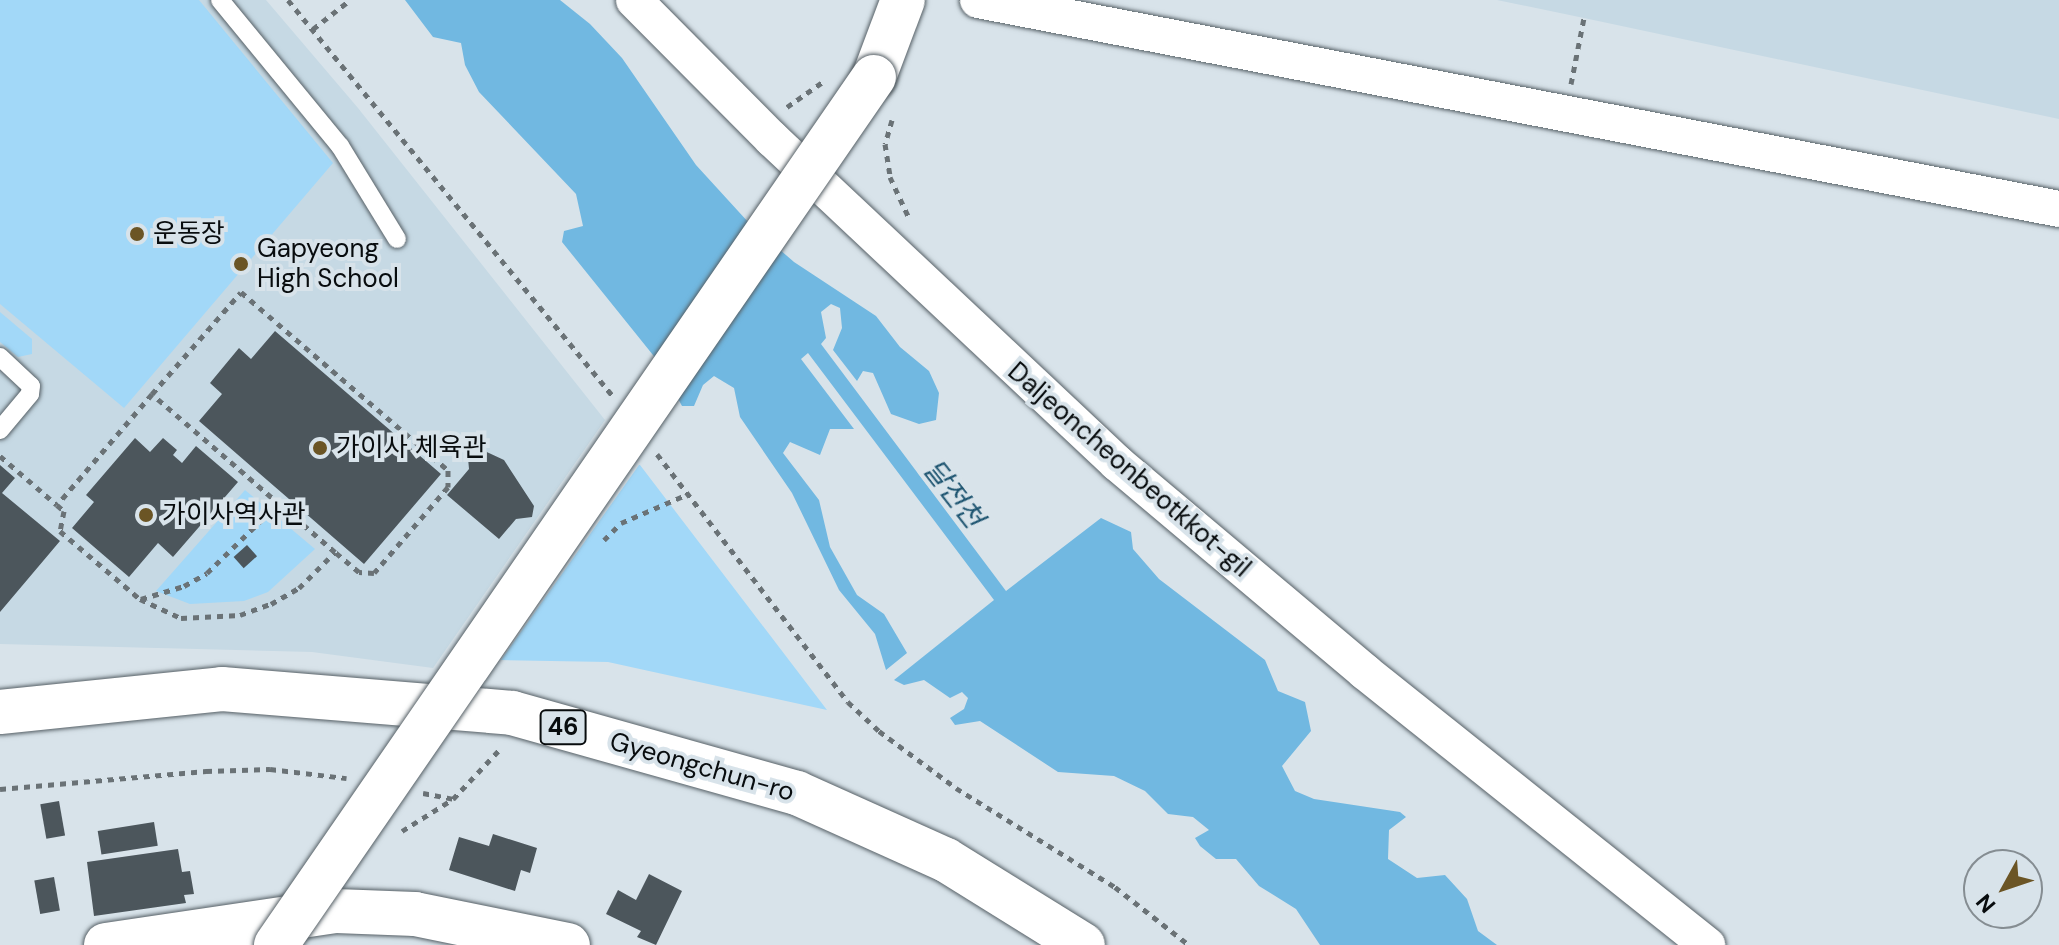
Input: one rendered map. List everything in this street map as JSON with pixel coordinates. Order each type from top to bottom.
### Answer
[{"type":"main road","points":[[248,939],[874,77],[903,0]]},
{"type":"main road","name":"Gyeongchun-ro","points":[[0,712],[222,689],[530,718],[797,793],[946,860],[1083,945]]},
{"type":"main road","points":[[106,945],[248,939],[415,914],[568,945]]},
{"type":"street","name":"Daljeoncheonbeotkkot-gil","points":[[634,0],[1025,380],[1224,556],[1707,945]]},
{"type":"street","points":[[978,0],[2059,209]]},
{"type":"lane","points":[[220,0],[340,146],[397,239]]},
{"type":"lane","points":[[0,357],[31,386],[30,394],[0,430]]},
{"type":"path","points":[[288,0],[618,403]]},
{"type":"path","points":[[313,29],[350,0]]},
{"type":"path","points":[[1566,114],[1584,18]]},
{"type":"path","points":[[742,108],[794,105],[828,76]]},
{"type":"path","points":[[874,77],[890,89],[896,105],[885,144],[890,177],[913,226]]},
{"type":"path","points":[[57,505],[152,394],[241,292],[448,470],[448,487],[374,573],[359,572],[152,394]]},
{"type":"path","points":[[653,448],[848,702],[879,731],[956,788],[1115,887],[1189,945]]},
{"type":"path","points":[[0,456],[67,516],[60,531],[140,599],[181,618],[240,615],[299,588],[335,552]]},
{"type":"path","points":[[621,523],[688,494]]},
{"type":"path","points":[[140,599],[184,586],[207,573],[279,503]]},
{"type":"path","points":[[407,790],[453,799],[530,718]]},
{"type":"path","points":[[0,789],[222,770],[270,769],[360,780]]},
{"type":"shaded area","name":"Gapyeong High School","points":[[0,0],[266,0],[358,108],[605,420],[433,668],[312,652],[0,644]]},
{"type":"shaded area","name":"운동장","points":[[0,0],[199,0],[333,163],[124,408],[0,304]]},
{"type":"shaded area","points":[[405,0],[560,0],[590,24],[622,58],[696,165],[749,223],[794,262],[876,316],[900,347],[929,371],[939,393],[936,420],[919,424],[891,414],[873,373],[863,371],[857,381],[833,350],[842,328],[840,308],[831,304],[821,312],[826,338],[821,344],[1006,591],[1101,518],[1131,532],[1133,549],[1159,579],[1265,660],[1278,691],[1305,702],[1311,731],[1282,766],[1295,791],[1314,799],[1400,812],[1406,817],[1389,830],[1388,859],[1417,878],[1445,875],[1467,899],[1478,931],[1497,945],[1320,945],[1296,909],[1259,886],[1236,859],[1216,859],[1200,846],[1195,838],[1209,830],[1193,817],[1168,814],[1145,791],[1114,776],[1058,772],[980,721],[955,725],[950,718],[964,709],[968,698],[962,692],[950,698],[924,680],[904,685],[894,680],[994,600],[808,353],[801,359],[854,429],[830,429],[820,455],[790,442],[783,453],[819,500],[830,547],[857,595],[884,614],[907,653],[886,670],[875,634],[839,590],[792,493],[740,417],[734,388],[714,376],[703,385],[694,406],[682,406],[657,360],[562,242],[564,231],[583,226],[576,194],[479,92],[465,65],[461,43],[433,37]]},
{"type":"shaded area","points":[[1497,0],[2059,0],[2059,119],[1584,18]]},
{"type":"shaded area","points":[[0,312],[32,339],[32,354],[18,357],[0,342]]},
{"type":"shaded area","points":[[639,465],[827,710],[608,662],[501,660]]},
{"type":"shaded area","points":[[245,490],[315,549],[268,592],[244,601],[190,604],[156,591]]},
{"type":"building","name":"가이사 체육관","points":[[275,331],[441,474],[364,564],[199,421],[222,394],[210,383],[239,348],[251,359]]},
{"type":"building","name":"가이사역사관","points":[[135,438],[150,452],[163,438],[177,450],[173,455],[182,463],[196,446],[238,482],[173,557],[158,543],[129,577],[72,528],[94,502],[86,495]]},
{"type":"building","points":[[476,447],[504,460],[534,506],[532,517],[516,519],[499,539],[447,495],[469,469],[468,458]]},
{"type":"building","points":[[0,465],[15,478],[2,493],[60,541],[0,612]]},
{"type":"building","points":[[247,545],[257,556],[244,568],[234,557]]},
{"type":"building","points":[[59,801],[65,835],[46,839],[40,804]]},
{"type":"building","points":[[154,822],[158,846],[101,855],[98,831]]},
{"type":"building","points":[[493,834],[537,848],[530,873],[521,870],[515,891],[449,870],[459,837],[489,846]]},
{"type":"building","points":[[178,849],[182,872],[190,871],[194,894],[184,895],[186,903],[94,916],[87,862]]},
{"type":"building","points":[[649,874],[682,891],[656,945],[637,937],[641,931],[606,914],[618,890],[636,900]]},
{"type":"building","points":[[54,877],[60,910],[40,914],[34,880]]},
{"type":"place","name":"운동장","points":[[137,234]]},
{"type":"place","name":"Gapyeong High School","points":[[241,264]]},
{"type":"place","name":"가이사 체육관","points":[[320,448]]},
{"type":"place","name":"가이사역사관","points":[[146,515]]},
{"type":"water label","name":"달전천","points":[[953,494]]}]
